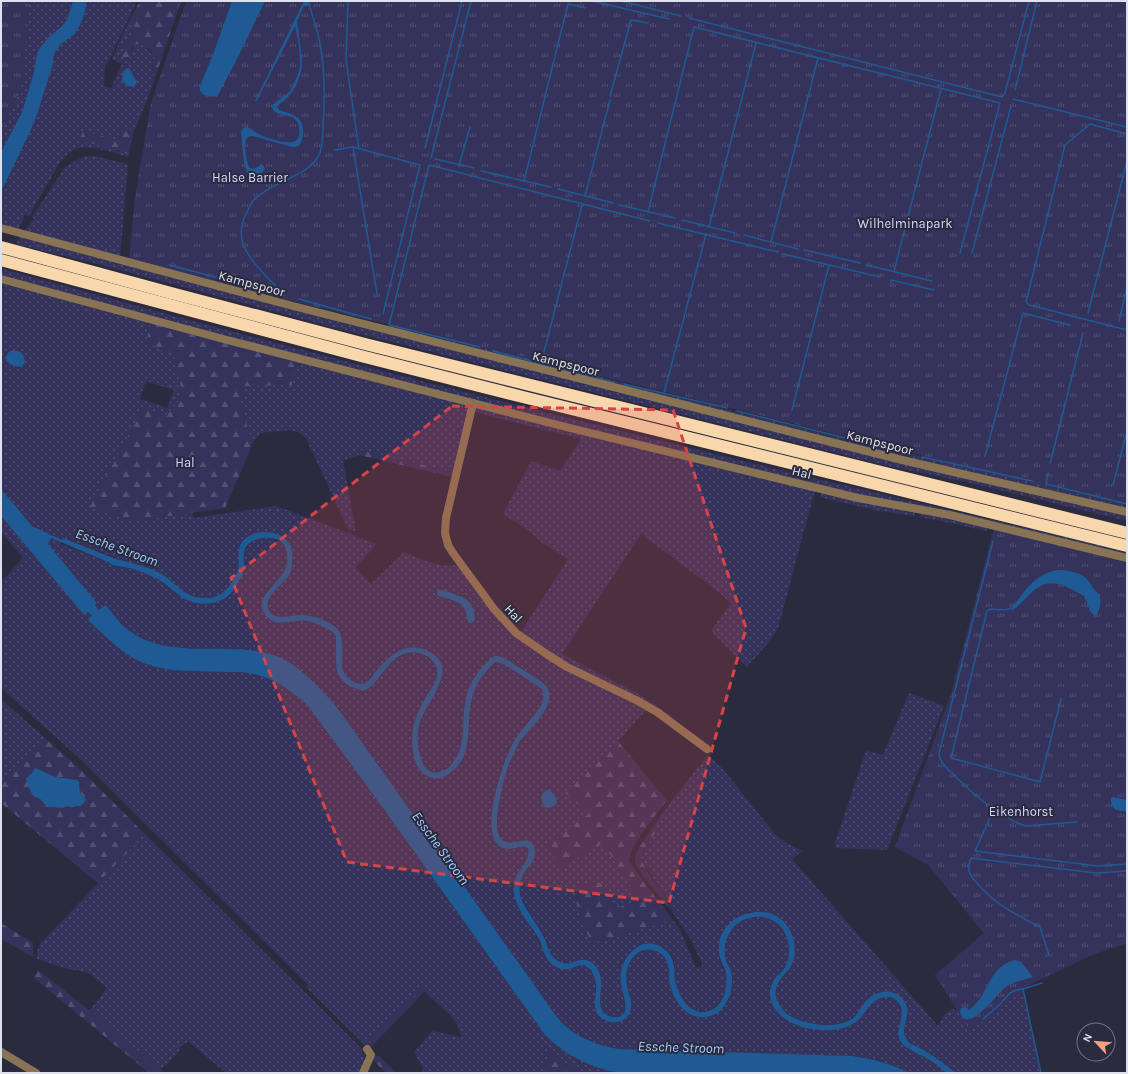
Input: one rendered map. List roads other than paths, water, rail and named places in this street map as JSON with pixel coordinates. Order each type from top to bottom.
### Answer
[{"type":"highway","points":[[1,247],[365,344],[1127,533]]},
{"type":"highway","points":[[1,260],[429,373],[1127,546]]},
{"type":"street","name":"Kampspoor","points":[[1,228],[293,306],[902,460],[1127,512]]},
{"type":"street","name":"Hal","points":[[1,279],[227,340],[852,497],[950,515],[1127,558]]},
{"type":"street","name":"Hal","points":[[473,403],[446,518],[445,533],[448,545],[457,561],[494,609],[516,633],[568,668],[636,700],[657,712],[708,749]]},
{"type":"street","points":[[363,1073],[371,1055],[367,1050]]},
{"type":"street","points":[[1,1052],[36,1073]]},
{"type":"water","points":[[73,1],[87,1],[81,23],[75,34],[61,44],[54,54],[53,64],[38,112],[1,192],[1,152],[22,112],[39,49],[67,20]]},
{"type":"water","points":[[232,1],[265,1],[217,97],[204,95],[200,91],[200,86]]},
{"type":"water","points":[[304,1],[309,1],[310,4],[309,6],[304,6],[297,21],[302,59],[300,73],[292,92],[277,107],[279,110],[294,115],[298,118],[303,128],[302,140],[299,146],[292,147],[253,136],[248,137],[245,148],[246,158],[250,168],[254,169],[262,164],[265,168],[262,173],[252,175],[247,172],[244,163],[241,133],[243,129],[247,127],[264,136],[284,142],[295,141],[299,136],[300,132],[295,119],[293,117],[275,112],[272,107],[290,91],[299,71],[300,55],[295,26],[256,102],[255,101]]},
{"type":"water","points":[[127,68],[131,70],[137,81],[134,87],[127,86],[122,80],[123,72]]},
{"type":"water","points":[[10,351],[17,351],[23,355],[25,363],[21,367],[10,364],[6,360]]},
{"type":"water","points":[[1,489],[32,526],[62,540],[63,538],[111,557],[153,570],[165,576],[184,592],[194,597],[216,597],[229,586],[238,570],[239,549],[244,540],[248,537],[253,534],[269,532],[284,538],[292,549],[292,569],[290,574],[270,597],[268,601],[269,611],[280,617],[303,615],[315,617],[327,621],[336,627],[342,638],[342,667],[345,674],[351,680],[358,683],[366,682],[389,658],[397,652],[409,647],[424,649],[439,659],[442,667],[442,675],[435,694],[421,720],[418,736],[419,752],[422,761],[426,768],[432,772],[438,772],[448,768],[457,755],[462,741],[466,697],[478,672],[492,657],[500,656],[505,658],[545,685],[549,694],[549,701],[546,709],[536,723],[520,741],[509,764],[501,791],[497,826],[502,840],[506,842],[511,843],[526,840],[533,844],[535,857],[521,881],[521,899],[544,937],[549,951],[554,958],[564,963],[585,960],[596,966],[600,973],[601,980],[601,1008],[605,1014],[616,1017],[621,1016],[624,1013],[625,1003],[621,983],[622,967],[630,953],[634,949],[644,944],[655,944],[660,946],[671,957],[674,964],[675,977],[679,993],[687,1005],[693,1009],[705,1012],[713,1009],[723,997],[726,986],[725,970],[719,952],[722,933],[732,921],[739,917],[755,912],[763,912],[772,914],[786,924],[793,938],[795,947],[792,964],[778,983],[776,993],[778,1002],[786,1013],[801,1021],[810,1023],[829,1025],[838,1024],[853,1018],[866,1001],[872,996],[883,992],[895,993],[902,998],[907,1006],[908,1011],[904,1034],[908,1041],[932,1055],[956,1073],[950,1073],[942,1070],[935,1063],[909,1049],[903,1044],[899,1039],[898,1033],[902,1015],[901,1006],[891,997],[882,998],[872,1003],[857,1021],[843,1028],[820,1030],[796,1025],[786,1020],[772,1003],[770,993],[773,981],[786,965],[789,946],[782,928],[772,920],[761,917],[743,920],[733,928],[726,940],[725,953],[732,977],[732,984],[726,1003],[717,1013],[712,1016],[698,1017],[685,1011],[680,1006],[673,994],[669,980],[669,968],[664,956],[656,951],[647,950],[638,953],[628,965],[626,980],[631,1007],[628,1016],[617,1022],[603,1019],[596,1011],[596,984],[591,970],[584,965],[562,969],[548,961],[543,952],[540,941],[518,906],[514,895],[514,883],[528,856],[528,848],[503,848],[499,846],[493,838],[491,825],[492,810],[499,778],[509,750],[514,741],[534,716],[542,703],[542,689],[512,669],[495,662],[482,677],[473,695],[469,715],[467,747],[464,756],[450,773],[442,778],[435,779],[429,777],[418,768],[414,757],[412,733],[418,712],[434,684],[437,675],[435,665],[428,657],[424,655],[413,652],[408,653],[394,660],[374,683],[365,690],[357,689],[345,683],[337,671],[336,637],[333,632],[309,621],[282,623],[274,622],[267,617],[263,610],[262,604],[267,592],[282,575],[287,562],[286,550],[280,541],[271,538],[261,538],[251,542],[245,549],[244,570],[235,587],[227,597],[222,600],[204,604],[191,602],[185,599],[164,583],[147,574],[128,568],[114,566],[108,562],[51,538],[48,544],[97,603],[95,605],[99,610],[106,605],[126,628],[144,639],[162,645],[182,648],[244,650],[264,653],[283,659],[299,669],[314,682],[339,710],[554,1013],[574,1033],[592,1042],[619,1049],[853,1056],[881,1062],[908,1073],[620,1073],[599,1068],[570,1055],[545,1035],[309,707],[285,688],[272,680],[258,675],[242,672],[186,671],[166,669],[146,664],[129,656],[88,620],[92,616],[88,612],[84,615],[1,516]]},
{"type":"water","points":[[1056,570],[1077,573],[1088,580],[1099,594],[1100,598],[1100,606],[1095,616],[1090,611],[1084,596],[1070,588],[1050,583],[1037,588],[1012,610],[1013,606],[1031,584],[1041,576]]},
{"type":"water","points":[[439,590],[449,592],[467,600],[473,608],[475,620],[472,623],[469,623],[465,610],[462,606],[452,600],[438,596],[437,592]]},
{"type":"water","points":[[35,768],[56,777],[77,780],[79,782],[80,794],[86,800],[81,806],[69,806],[62,808],[46,806],[40,799],[33,796],[26,779]]},
{"type":"water","points":[[549,790],[555,795],[557,803],[553,807],[548,808],[544,807],[542,802],[542,794]]},
{"type":"water","points":[[1113,797],[1127,800],[1127,811],[1120,811],[1113,807],[1111,798]]},
{"type":"water","points":[[1015,960],[1021,962],[1033,977],[1007,986],[986,1008],[973,1018],[967,1019],[962,1017],[960,1013],[961,1008],[966,1007],[969,1010],[976,1004],[999,968],[1006,963]]},
{"type":"waterway","points":[[243,244],[241,233],[242,225],[253,201],[268,189],[305,170],[318,157],[321,149],[323,136],[324,81],[321,49],[308,1]]},
{"type":"waterway","points":[[348,1],[346,60],[359,149]]},
{"type":"waterway","points":[[425,148],[462,1]]},
{"type":"waterway","points":[[431,158],[471,1]]},
{"type":"waterway","points":[[592,1],[669,19]]},
{"type":"waterway","points":[[621,1],[681,16]]},
{"type":"waterway","points":[[689,18],[1002,97],[1005,93],[1029,1]]},
{"type":"waterway","points":[[1015,90],[1037,1]]},
{"type":"waterway","points":[[524,181],[568,4],[585,8]]},
{"type":"waterway","points":[[610,96],[631,20],[648,23]]},
{"type":"waterway","points":[[648,212],[694,27],[1000,103],[960,253]]},
{"type":"waterway","points":[[709,227],[756,43]]},
{"type":"waterway","points":[[771,242],[818,58]]},
{"type":"waterway","points":[[894,271],[941,89]]},
{"type":"waterway","points":[[1013,99],[1127,127]]},
{"type":"waterway","points":[[585,196],[610,100]]},
{"type":"waterway","points":[[972,253],[1011,106]]},
{"type":"waterway","points":[[1127,134],[1090,124],[1065,145],[1026,302],[1029,305],[1127,330]]},
{"type":"waterway","points":[[459,165],[470,127]]},
{"type":"waterway","points":[[353,147],[377,294]]},
{"type":"waterway","points":[[335,150],[353,147],[420,165],[383,314]]},
{"type":"waterway","points":[[435,159],[474,168]]},
{"type":"waterway","points":[[1088,313],[1127,161]]},
{"type":"waterway","points":[[480,347],[389,325],[429,165],[650,221]]},
{"type":"waterway","points":[[481,171],[551,187]]},
{"type":"waterway","points":[[558,189],[613,203]]},
{"type":"waterway","points":[[544,352],[582,205]]},
{"type":"waterway","points":[[619,205],[675,218]]},
{"type":"waterway","points":[[682,220],[735,233]]},
{"type":"waterway","points":[[658,223],[778,252]]},
{"type":"waterway","points":[[664,393],[706,234]]},
{"type":"waterway","points":[[744,235],[798,249]]},
{"type":"waterway","points":[[169,265],[284,295],[257,266],[244,247]]},
{"type":"waterway","points":[[804,250],[860,263]]},
{"type":"waterway","points":[[783,254],[880,277]]},
{"type":"waterway","points":[[792,410],[829,265]]},
{"type":"waterway","points":[[867,265],[932,281]]},
{"type":"waterway","points":[[891,283],[891,280],[934,290]]},
{"type":"waterway","points":[[1119,321],[1127,287]]},
{"type":"waterway","points":[[299,299],[371,319]]},
{"type":"waterway","points":[[985,456],[1023,313],[1070,325]]},
{"type":"waterway","points":[[1050,464],[1083,333]]},
{"type":"waterway","points":[[493,351],[613,382]]},
{"type":"waterway","points":[[624,384],[727,408]]},
{"type":"waterway","points":[[737,411],[849,439]]},
{"type":"waterway","points":[[1113,485],[1127,431]]},
{"type":"waterway","points":[[858,441],[871,444]]},
{"type":"waterway","points":[[883,447],[907,453]]},
{"type":"waterway","points":[[923,457],[1032,481]]},
{"type":"waterway","points":[[1048,473],[1046,484],[1127,504]]},
{"type":"waterway","points":[[993,541],[939,753],[940,758],[943,764],[975,795],[994,810],[1014,822],[1026,826],[1077,822]]},
{"type":"waterway","points":[[1012,608],[1005,610],[990,609],[987,611],[951,758],[1040,782],[1061,699]]},
{"type":"waterway","points":[[994,809],[975,851],[1098,866],[1127,864]]},
{"type":"waterway","points":[[1049,955],[1040,927],[998,903],[974,880],[969,870],[971,858],[1096,873],[1127,871]]},
{"type":"waterway","points":[[983,1019],[1010,993],[1042,983]]},
{"type":"waterway","points":[[1023,989],[1041,1073]]},
{"type":"park label","name":"Halse Barrier","points":[[250,177]]},
{"type":"park label","name":"Wilhelminapark","points":[[905,223]]},
{"type":"park label","name":"Eikenhorst","points":[[1021,811]]},
{"type":"water label","name":"Essche Stroom","points":[[117,547]]},
{"type":"water label","name":"Essche Stroom","points":[[441,848]]},
{"type":"water label","name":"Essche Stroom","points":[[681,1047]]}]
